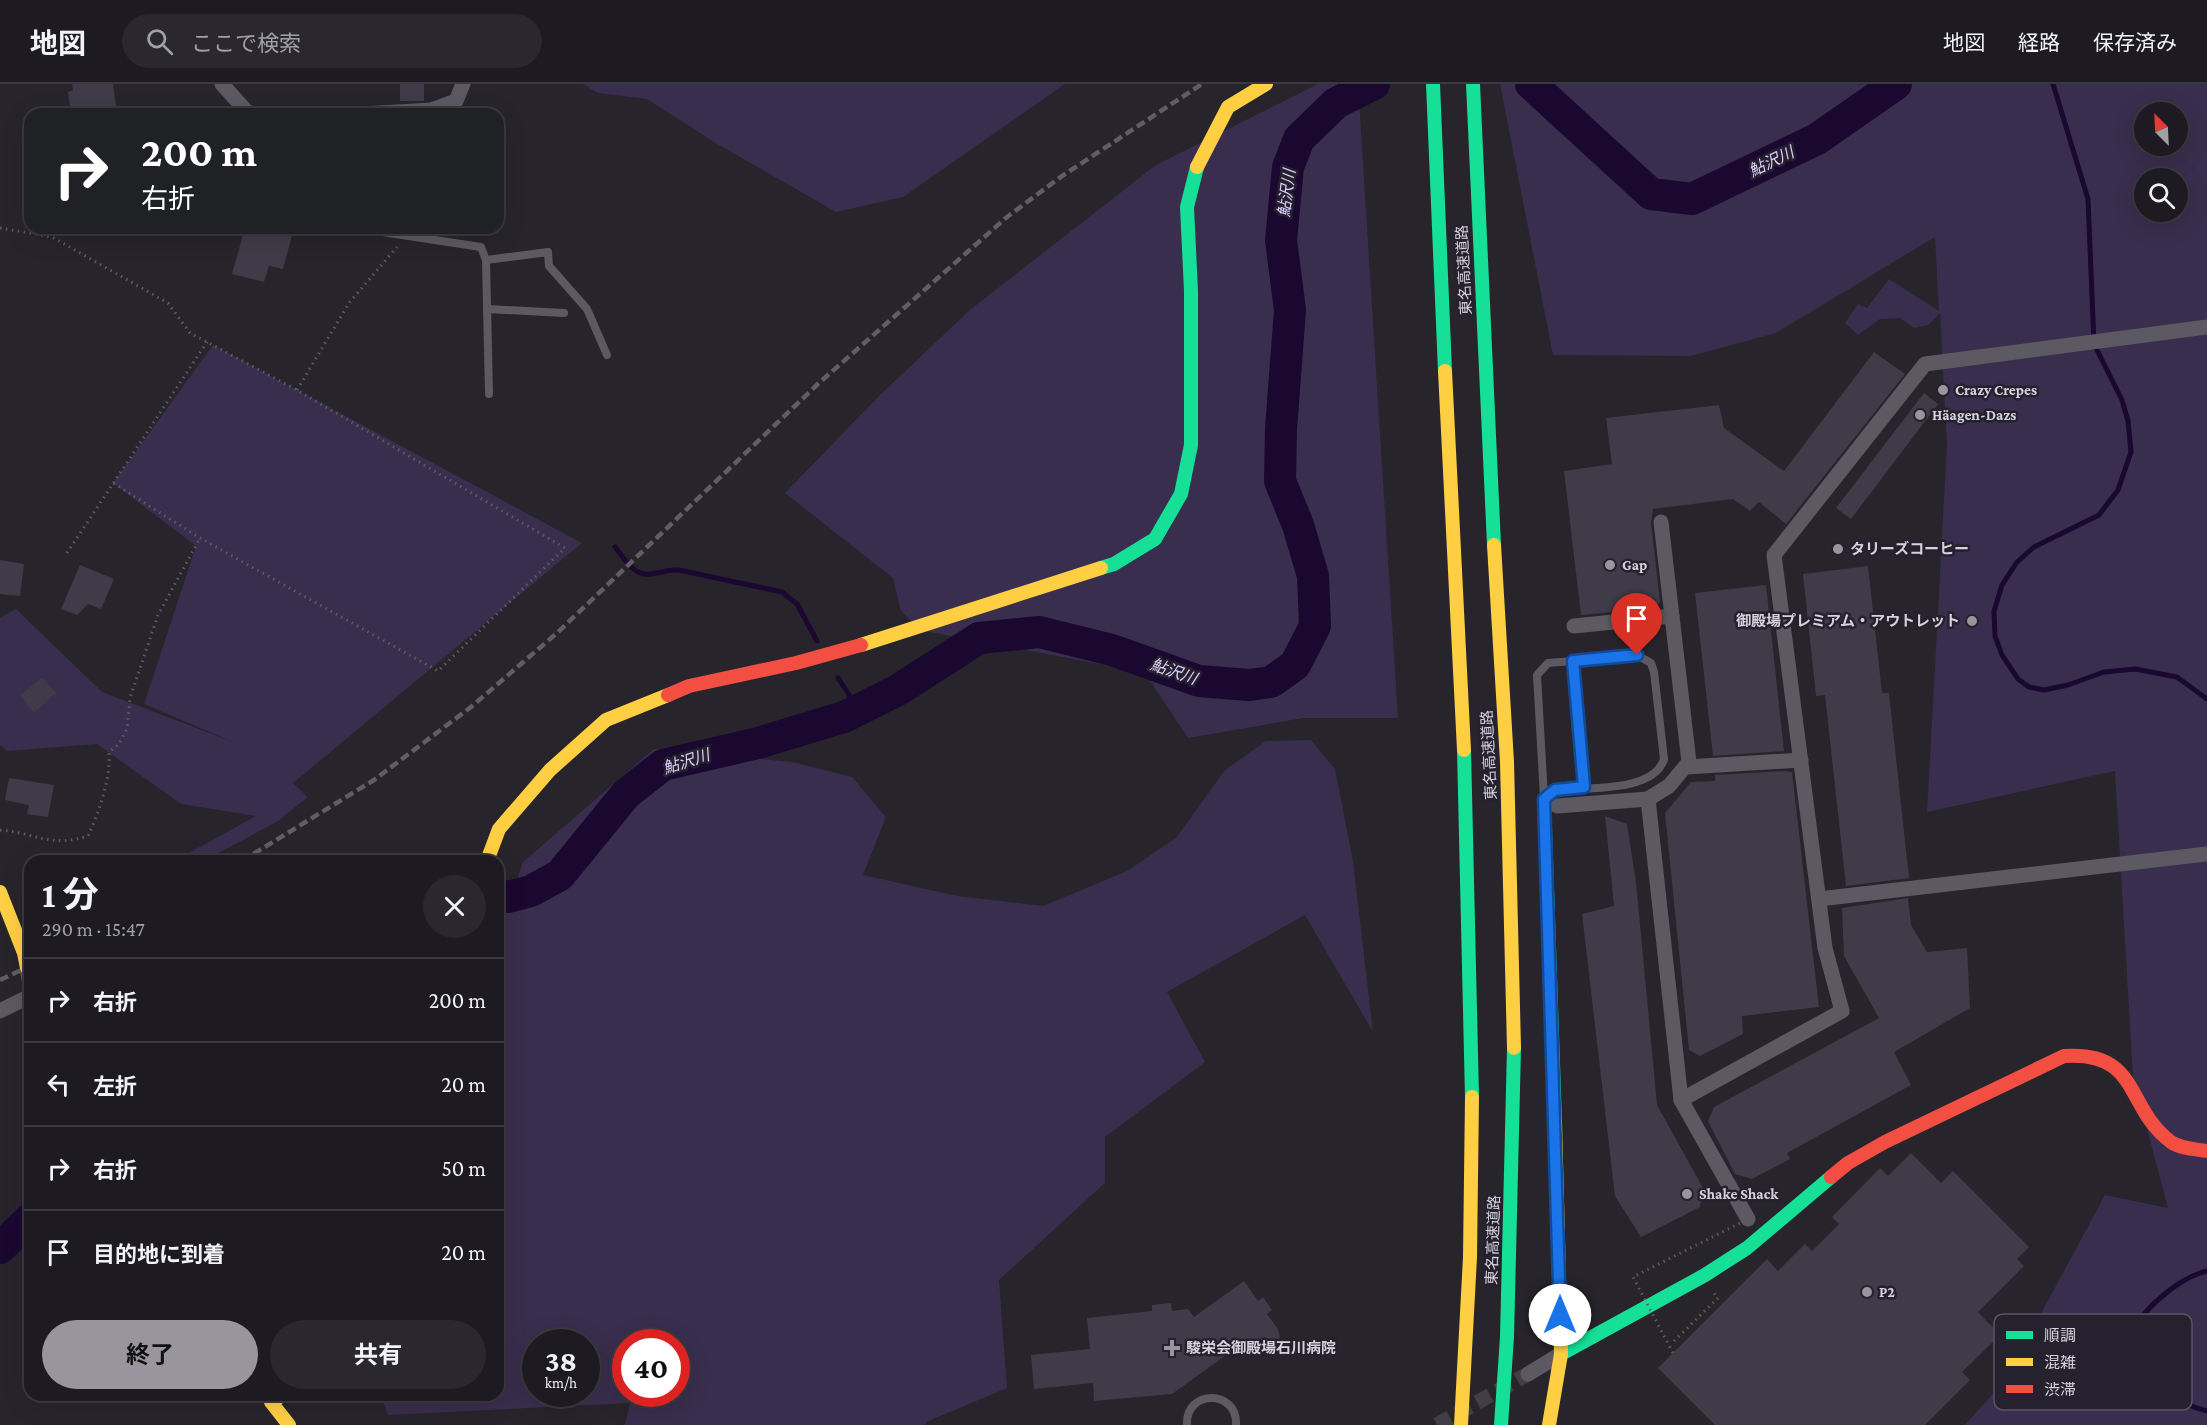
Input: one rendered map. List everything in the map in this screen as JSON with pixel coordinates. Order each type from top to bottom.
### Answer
[{"type":"main road","points":[[489,855],[500,829],[550,770],[606,720],[689,686],[796,663],[907,632],[1114,564],[1155,539],[1181,494],[1191,445],[1191,291],[1187,207],[1197,166],[1228,107],[1266,84]]},
{"type":"main road","name":"東名高速道路","points":[[1433,84],[1466,764],[1473,1028],[1472,1197],[1461,1425]]},
{"type":"main road","name":"東名高速道路","points":[[1473,84],[1476,192],[1507,762],[1513,1011],[1507,1337],[1501,1425]]},
{"type":"main road","points":[[1476,192],[1482,84]]},
{"type":"main road","points":[[1549,1425],[1561,1354],[1551,802]]},
{"type":"main road","points":[[0,892],[24,953]]},
{"type":"main road","points":[[1561,1354],[1705,1275],[1747,1248],[1848,1163],[1885,1142],[2064,1056],[2079,1053],[2094,1055],[2117,1068],[2158,1127],[2172,1142],[2186,1148],[2207,1150]]},
{"type":"main road","points":[[2186,1148],[2207,1144]]},
{"type":"main road","points":[[275,1401],[290,1425]]},
{"type":"street","points":[[222,84],[243,108]]},
{"type":"street","points":[[437,108],[456,101],[463,84]]},
{"type":"street","points":[[1681,1100],[1842,1011],[1825,948],[1774,555],[1925,364],[2207,327]]},
{"type":"street","points":[[1551,802],[1648,799],[1669,786],[1689,762],[1661,522]]},
{"type":"street","points":[[1574,626],[1672,616]]},
{"type":"street","points":[[1686,766],[1801,760]]},
{"type":"street","points":[[1648,799],[1681,1100],[1748,1219]]},
{"type":"street","points":[[1819,899],[2207,854]]},
{"type":"street","points":[[0,1011],[24,999]]},
{"type":"street","points":[[1528,1374],[1561,1354]]},
{"type":"lane","points":[[395,234],[481,247],[486,260],[489,394]]},
{"type":"lane","points":[[486,260],[548,252],[549,266],[586,309],[607,355]]},
{"type":"lane","points":[[487,309],[564,313]]},
{"type":"lane","points":[[1637,655],[1651,663],[1664,759],[1656,774],[1648,779],[1555,790],[1551,802],[1537,675],[1548,663],[1637,655]]},
{"type":"lane","points":[[1573,661],[1584,787]]},
{"type":"lane","points":[[1186,1425],[1189,1410],[1194,1404],[1209,1397],[1217,1397],[1231,1406],[1236,1425]]},
{"type":"path","points":[[0,228],[24,232]]},
{"type":"path","points":[[35,234],[52,237],[168,303],[190,333],[297,390],[565,548],[438,671],[200,538],[113,483]]},
{"type":"path","points":[[297,390],[350,303],[401,243]]},
{"type":"path","points":[[67,553],[207,342]]},
{"type":"path","points":[[0,830],[54,842],[72,841],[88,836],[99,813],[110,766],[109,752],[119,744],[128,729],[130,698],[158,615],[200,538]]},
{"type":"path","points":[[1673,1353],[1633,1278],[1748,1219]]},
{"type":"path","points":[[1674,1341],[1718,1298],[1710,1287]]},
{"type":"path","points":[[1653,1316],[1663,1312]]},
{"type":"shaded area","points":[[583,84],[1065,84],[903,197],[836,212],[714,142],[647,99],[598,93]]},
{"type":"shaded area","points":[[1318,84],[1358,84],[1398,718],[1303,718],[1188,738],[1133,655],[1100,664],[920,630],[901,611],[893,578],[785,493],[879,396],[971,309],[1156,165]]},
{"type":"shaded area","points":[[1500,84],[2207,84],[2207,1425],[1965,1425],[1994,1392],[1994,1410],[2192,1410],[2192,1314],[2041,1314],[2105,1195],[2168,1208],[2133,1076],[2115,771],[1927,812],[1947,445],[1940,313],[1928,325],[1914,328],[1900,318],[1880,319],[1858,335],[1845,323],[1858,304],[1867,308],[1889,279],[1939,311],[1935,237],[1776,333],[1691,356],[1553,355]]},
{"type":"shaded area","points":[[213,345],[582,543],[293,783],[308,797],[278,821],[215,855],[185,855],[256,816],[181,804],[97,744],[7,751],[0,745],[0,618],[16,609],[102,692],[233,742],[144,704],[196,546],[113,483]]},
{"type":"shaded area","points":[[1311,740],[1335,769],[1353,861],[1373,1032],[1305,915],[1167,992],[1205,1062],[1105,1137],[1105,1183],[999,1280],[1007,1388],[926,1422],[926,1425],[625,1425],[629,1407],[690,1407],[690,1329],[612,1329],[612,1404],[600,1404],[600,1329],[522,1329],[522,1407],[549,1407],[388,1415],[382,1401],[504,1401],[504,920],[523,862],[654,749],[792,762],[852,777],[886,817],[863,875],[957,896],[1043,906],[1127,871],[1176,838],[1225,770],[1266,741]]},
{"type":"building","points":[[72,84],[113,84],[116,108],[70,108],[68,92],[73,90]]},
{"type":"building","points":[[400,84],[424,84],[424,101],[400,101]]},
{"type":"building","points":[[243,234],[292,234],[283,269],[269,266],[264,282],[232,274]]},
{"type":"building","points":[[1874,352],[1905,374],[1786,524],[1759,502],[1750,511],[1733,499],[1653,509],[1651,523],[1660,602],[1655,608],[1581,615],[1564,471],[1612,464],[1606,418],[1719,405],[1724,428],[1784,471]]},
{"type":"building","points":[[1924,393],[1938,404],[1851,519],[1836,508]]},
{"type":"building","points":[[0,560],[24,564],[20,596],[0,594]]},
{"type":"building","points":[[80,565],[114,579],[101,609],[88,604],[77,615],[61,609]]},
{"type":"building","points":[[1868,566],[1882,693],[1889,693],[1909,878],[1846,886],[1825,695],[1816,696],[1803,574]]},
{"type":"building","points":[[1766,585],[1784,751],[1713,756],[1695,593]]},
{"type":"building","points":[[42,678],[56,693],[34,713],[20,695]]},
{"type":"building","points":[[1792,772],[1819,1007],[1742,1016],[1743,1034],[1700,1056],[1689,1050],[1665,813],[1691,782],[1715,781],[1715,775]]},
{"type":"building","points":[[9,778],[54,785],[48,817],[27,814],[29,805],[5,800]]},
{"type":"building","points":[[1605,816],[1627,824],[1636,882],[1657,1105],[1703,1188],[1700,1207],[1641,1237],[1615,1196],[1582,914],[1614,906]]},
{"type":"building","points":[[1908,898],[1911,925],[1927,952],[1967,948],[1970,1008],[1894,1052],[1911,1085],[1787,1153],[1790,1159],[1752,1179],[1735,1174],[1708,1121],[1714,1107],[1879,1018],[1844,956],[1842,908]]},
{"type":"building","name":"P2","points":[[1911,1153],[1941,1183],[1953,1171],[2029,1247],[2017,1259],[2024,1266],[1978,1312],[1994,1329],[1994,1341],[1962,1372],[1970,1380],[1925,1425],[1715,1425],[1658,1368],[1767,1259],[1778,1271],[1805,1244],[1812,1251],[1839,1224],[1832,1217],[1880,1168],[1888,1176]]},
{"type":"building","points":[[1244,1281],[1258,1301],[1263,1297],[1272,1310],[1267,1314],[1278,1329],[1280,1337],[1276,1347],[1265,1351],[1255,1348],[1247,1340],[1172,1394],[1094,1401],[1093,1383],[1034,1389],[1031,1355],[1090,1349],[1087,1318],[1152,1311],[1152,1305],[1171,1303],[1172,1311],[1188,1309],[1194,1317]]},
{"type":"waterway","name":"鮎沢川","points":[[504,896],[531,891],[560,875],[626,794],[663,765],[758,743],[844,717],[898,690],[979,638],[1039,632],[1112,650],[1199,681],[1249,685],[1271,682],[1295,665],[1315,626],[1313,576],[1298,525],[1280,481],[1281,429],[1290,310],[1281,240],[1288,167],[1299,139],[1336,103],[1374,84]]},
{"type":"waterway","name":"鮎沢川","points":[[1531,84],[1651,194],[1692,199],[1817,139],[1896,84]]},
{"type":"waterway","points":[[2053,84],[2088,199],[2094,344],[2122,400],[2128,421],[2131,452],[2118,490],[2099,515],[2034,547],[2017,562],[2002,585],[1994,611],[1995,636],[2002,655],[2018,679],[2029,687],[2044,690],[2068,685],[2104,672],[2135,669],[2177,677],[2207,699]]},
{"type":"waterway","points":[[615,547],[630,566],[639,573],[655,574],[679,570],[782,592],[797,604],[817,641]]},
{"type":"waterway","points":[[838,678],[859,710]]},
{"type":"waterway","name":"鮎沢川","points":[[0,1248],[24,1225]]},
{"type":"waterway","points":[[2145,1314],[2176,1286],[2207,1271]]},
{"type":"waterway","points":[[2192,1406],[2207,1411]]},
{"type":"tunnel","points":[[1437,1425],[1528,1374]]},
{"type":"railway","points":[[252,855],[374,780],[471,707],[557,633],[819,383],[1007,217],[1062,176],[1202,84]]},
{"type":"railway","points":[[0,980],[24,969]]},
{"type":"traffic: fast","points":[[1433,84],[1445,371]]},
{"type":"traffic: fast","points":[[1473,84],[1494,545]]},
{"type":"traffic: fast","points":[[1101,568],[1114,564],[1155,539],[1181,494],[1191,445],[1191,291],[1187,207],[1197,167]]},
{"type":"traffic: fast","points":[[1464,750],[1472,1097]]},
{"type":"traffic: fast","points":[[1544,799],[1555,1122]]},
{"type":"traffic: fast","points":[[1501,1425],[1507,1337],[1514,1048]]},
{"type":"traffic: fast","points":[[1561,1354],[1705,1275],[1747,1248],[1831,1177]]},
{"type":"traffic: slow","points":[[1197,167],[1228,107],[1266,84]]},
{"type":"traffic: slow","points":[[1445,371],[1464,750]]},
{"type":"traffic: slow","points":[[1494,545],[1507,762],[1514,1048]]},
{"type":"traffic: slow","points":[[861,645],[1101,568]]},
{"type":"traffic: slow","points":[[489,855],[499,829],[550,770],[606,720],[668,695]]},
{"type":"traffic: slow","points":[[0,892],[24,953]]},
{"type":"traffic: slow","points":[[1461,1425],[1470,1257],[1472,1097]]},
{"type":"traffic: slow","points":[[1549,1425],[1561,1354],[1555,1122]]},
{"type":"traffic: slow","points":[[273,1401],[271,1402],[289,1425]]},
{"type":"traffic: jam","points":[[668,695],[689,686],[796,663],[861,645]]},
{"type":"traffic: jam","points":[[1831,1177],[1848,1163],[1885,1142],[2064,1056],[2089,1057],[2107,1062],[2129,1084],[2145,1113],[2156,1128],[2171,1142],[2207,1151]]},
{"type":"place","name":"Crazy Crepes","points":[[1943,390]]},
{"type":"place","name":"Häagen-Dazs","points":[[1920,415]]},
{"type":"place","name":"タリーズコーヒー","points":[[1838,549]]},
{"type":"place","name":"Gap","points":[[1610,565]]},
{"type":"place","name":"御殿場プレミアム・アウトレット","points":[[1972,621]]},
{"type":"place","name":"Shake Shack","points":[[1687,1194]]},
{"type":"place","name":"P2","points":[[1867,1292]]},
{"type":"place","name":"駿栄会御殿場石川病院","points":[[1172,1348]]},
{"type":"route","points":[[1560,1315],[1544,799],[1555,790],[1584,787],[1573,661],[1637,655]]}]
